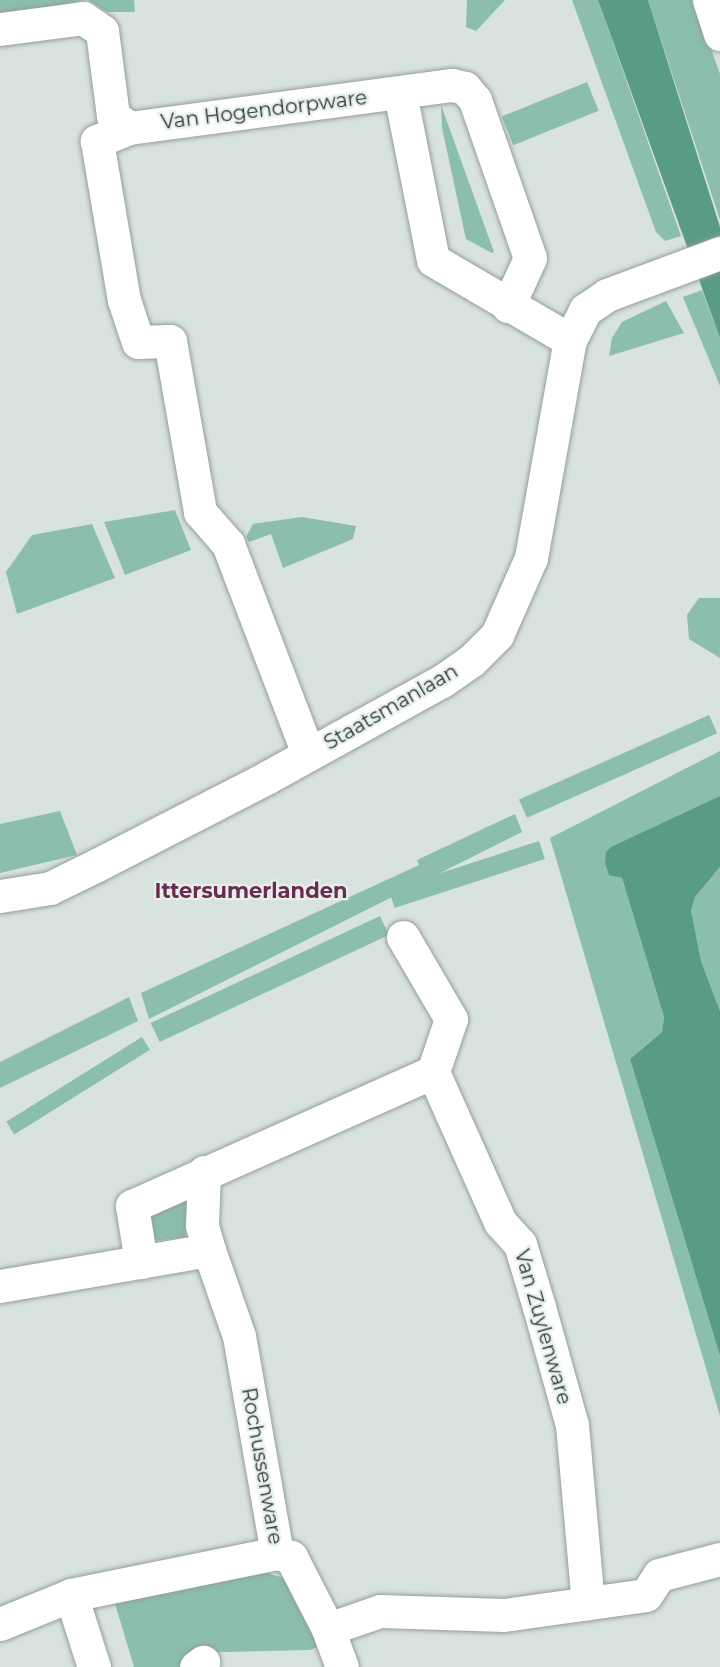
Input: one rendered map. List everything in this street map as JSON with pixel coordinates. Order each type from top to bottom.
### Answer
[{"type":"street","points":[[709,0],[720,34]]},
{"type":"street","points":[[0,29],[83,18],[102,31],[113,116],[129,128]]},
{"type":"street","name":"Van Hogendorpware","points":[[308,754],[228,544],[200,512],[170,341],[138,342],[124,300],[97,141],[129,128],[452,85],[465,88],[476,100],[530,258],[508,306]]},
{"type":"street","points":[[400,93],[433,260],[508,306],[570,340]]},
{"type":"street","name":"Staatsmanlaan","points":[[0,896],[50,888],[308,754],[442,681],[471,661],[497,635],[531,558],[570,340],[585,310],[607,295],[674,268],[720,253]]},
{"type":"street","points":[[141,1262],[132,1206],[433,1072],[451,1019],[403,937]]},
{"type":"street","name":"Van Zuylenware","points":[[433,1072],[500,1222],[520,1244],[539,1307],[572,1425],[588,1603]]},
{"type":"street","points":[[0,1286],[209,1250],[202,1225],[204,1172]]},
{"type":"street","name":"Rochussenware","points":[[209,1250],[239,1336],[277,1553],[291,1557],[328,1629],[342,1667]]},
{"type":"street","points":[[0,1624],[71,1595],[277,1553]]},
{"type":"street","points":[[328,1629],[380,1611],[504,1615],[645,1595],[659,1575],[720,1559]]},
{"type":"street","points":[[71,1595],[94,1667]]},
{"type":"shaded area","points":[[0,0],[84,0],[0,16]]},
{"type":"shaded area","points":[[88,0],[134,0],[135,12],[107,12]]},
{"type":"shaded area","points":[[467,0],[505,0],[476,31],[466,27]]},
{"type":"shaded area","points":[[572,0],[598,0],[681,236],[665,241],[656,232]]},
{"type":"shaded area","points":[[598,0],[648,0],[720,227],[720,338]]},
{"type":"shaded area","points":[[648,0],[694,0],[720,74],[720,220]]},
{"type":"shaded area","points":[[587,82],[599,111],[513,145],[502,116]]},
{"type":"shaded area","points":[[441,105],[494,252],[492,253],[466,239],[442,128]]},
{"type":"shaded area","points":[[702,290],[720,338],[720,386],[683,297]]},
{"type":"shaded area","points":[[666,301],[684,333],[609,356],[612,338],[622,322]]},
{"type":"shaded area","points":[[175,510],[191,550],[125,575],[104,522]]},
{"type":"shaded area","points":[[302,517],[356,526],[353,539],[283,568],[271,534],[249,542],[246,537],[253,524]]},
{"type":"shaded area","points":[[92,524],[115,578],[17,614],[6,572],[32,535]]},
{"type":"shaded area","points":[[699,598],[720,598],[720,658],[689,639],[687,615]]},
{"type":"shaded area","points":[[709,715],[717,733],[527,818],[519,800]]},
{"type":"shaded area","points":[[720,751],[720,796],[695,809],[614,876],[622,878],[664,1017],[662,1032],[630,1059],[720,1356],[720,1416],[550,838]]},
{"type":"shaded area","points":[[720,796],[720,867],[695,897],[691,910],[701,961],[720,1011],[720,1356],[630,1059],[662,1032],[664,1017],[622,878],[609,875],[605,863],[606,852],[611,847]]},
{"type":"shaded area","points":[[60,811],[77,855],[0,873],[0,824]]},
{"type":"shaded area","points":[[515,814],[522,832],[149,1019],[141,993],[419,865],[417,860]]},
{"type":"shaded area","points":[[539,841],[545,859],[395,908],[389,890]]},
{"type":"shaded area","points":[[720,867],[720,1011],[701,961],[691,910],[695,897]]},
{"type":"shaded area","points":[[380,916],[389,935],[160,1042],[151,1023]]},
{"type":"shaded area","points":[[129,997],[138,1021],[0,1088],[0,1062]]},
{"type":"shaded area","points":[[142,1037],[150,1050],[14,1135],[6,1122]]},
{"type":"shaded area","points":[[190,1187],[185,1237],[153,1241],[149,1222],[153,1206]]},
{"type":"shaded area","points":[[260,1571],[284,1578],[320,1646],[310,1650],[187,1653],[186,1665],[134,1667],[113,1597]]},
{"type":"district","name":"Ittersumerlanden","points":[[251,891]]}]
